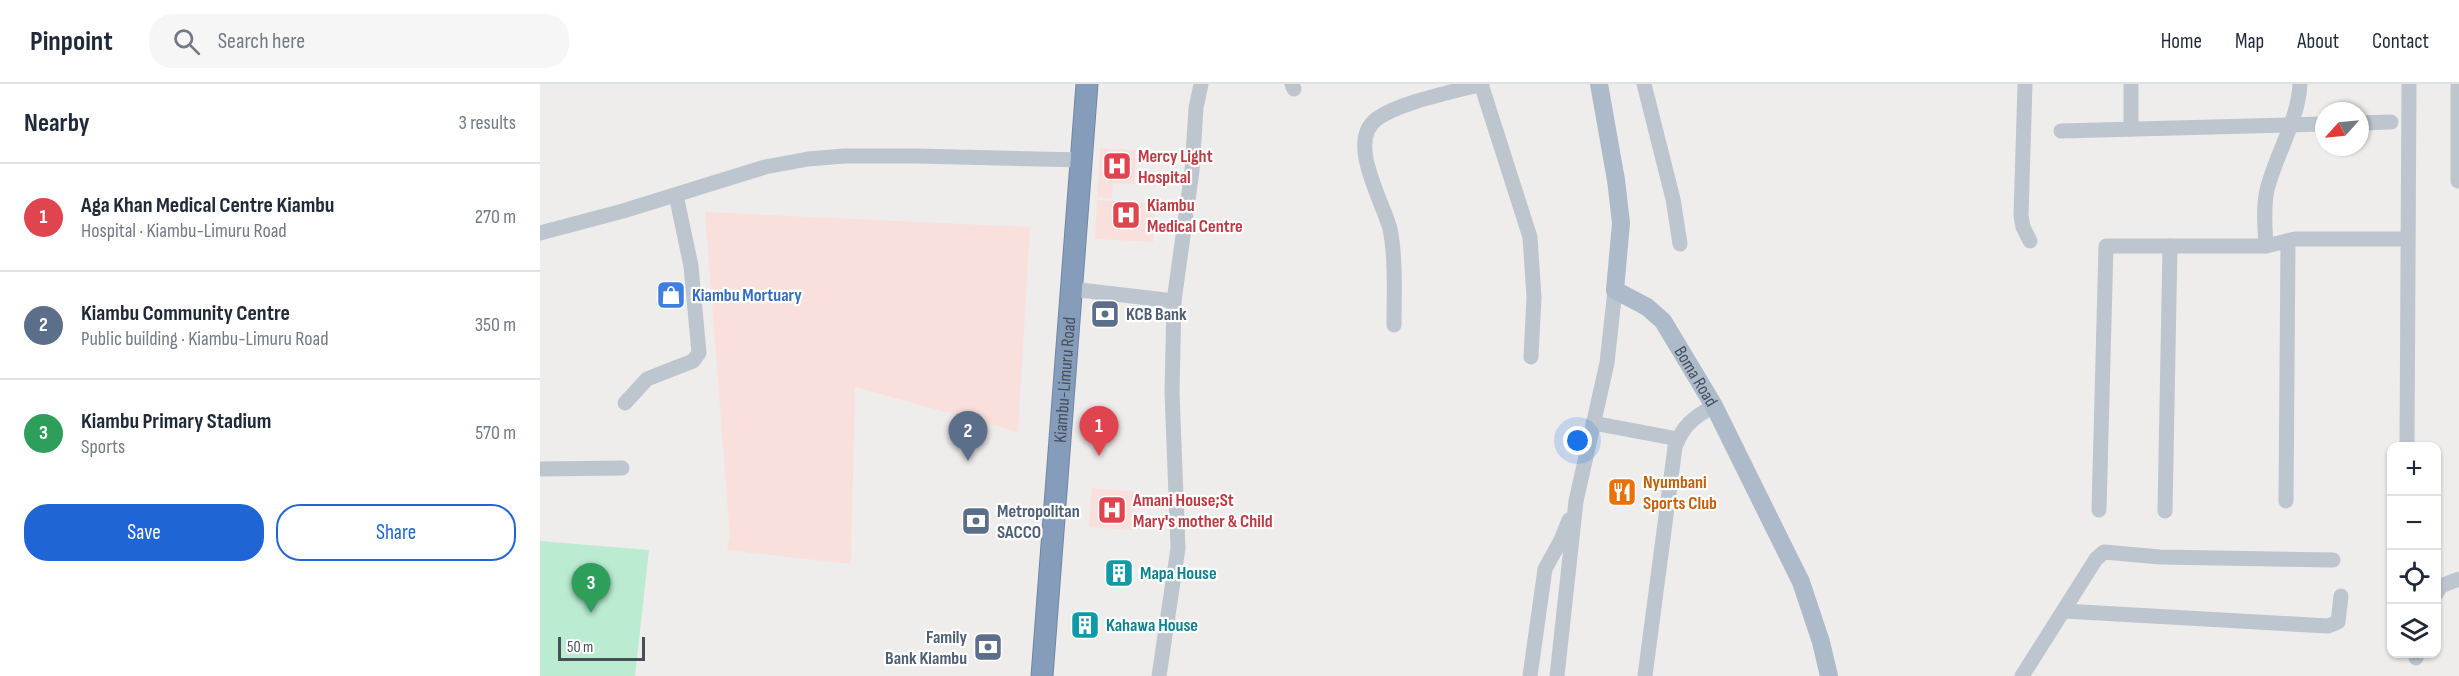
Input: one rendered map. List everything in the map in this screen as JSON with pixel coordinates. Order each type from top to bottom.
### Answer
[{"type":"highway","name":"Kiambu-Limuru Road","points":[[1042,676],[1087,84]]},
{"type":"main road","points":[[1599,84],[1621,223],[1615,290]]},
{"type":"main road","name":"Boma Road","points":[[1615,290],[1647,307],[1663,321],[1714,406],[1801,582],[1821,642],[1829,676]]},
{"type":"street","points":[[1159,676],[1178,548],[1172,392],[1174,301],[1192,171],[1196,108],[1201,84]]},
{"type":"street","points":[[1394,325],[1390,229],[1368,164],[1365,148],[1367,130],[1376,119],[1397,108],[1482,84],[1530,237],[1534,297],[1531,357]]},
{"type":"street","points":[[1644,84],[1673,199],[1680,244]]},
{"type":"street","points":[[2025,84],[2022,216],[2023,227],[2030,241]]},
{"type":"street","points":[[2131,84],[2131,129]]},
{"type":"street","points":[[2266,246],[2266,193],[2291,125],[2300,84]]},
{"type":"street","points":[[2407,442],[2409,84]]},
{"type":"street","points":[[2458,84],[2458,181]]},
{"type":"street","points":[[2369,123],[2391,122]]},
{"type":"street","points":[[2061,131],[2315,124]]},
{"type":"street","points":[[540,233],[676,195],[765,167],[808,159],[898,156],[1083,160]]},
{"type":"street","points":[[625,403],[647,379],[693,361],[699,352],[691,266],[676,195]]},
{"type":"street","points":[[2099,510],[2106,246],[2266,246],[2288,241],[2408,239]]},
{"type":"street","points":[[2286,501],[2288,241]]},
{"type":"street","points":[[2165,511],[2170,246]]},
{"type":"street","points":[[1072,289],[1174,301]]},
{"type":"street","points":[[1557,676],[1576,501],[1607,363],[1615,290]]},
{"type":"street","points":[[1645,676],[1673,459],[1678,439],[1691,419],[1714,406]]},
{"type":"street","points":[[1593,423],[1678,439]]},
{"type":"street","points":[[540,469],[622,468]]},
{"type":"street","points":[[1530,676],[1545,570],[1561,540],[1576,501]]},
{"type":"street","points":[[2022,676],[2096,559],[2104,552],[2160,557],[2333,560]]},
{"type":"street","points":[[2441,585],[2459,579]]},
{"type":"street","points":[[2064,610],[2328,626],[2338,622],[2341,596]]},
{"type":"shaded area","name":"Mercy Light Hospital","points":[[1100,148],[1136,150],[1134,184],[1113,183],[1112,198],[1097,197]]},
{"type":"shaded area","name":"Kiambu Medical Centre","points":[[1097,200],[1155,203],[1153,242],[1095,239]]},
{"type":"shaded area","points":[[705,212],[1030,227],[1018,432],[855,387],[851,564],[727,550],[730,537]]},
{"type":"shaded area","name":"Amani House;St Mary's mother & Child","points":[[1092,488],[1136,492],[1133,530],[1089,527]]},
{"type":"green space","points":[[540,541],[649,550],[635,676],[540,676]]},
{"type":"place","name":"Mercy Light Hospital","points":[[1117,166]]},
{"type":"place","name":"Kiambu Medical Centre","points":[[1126,215]]},
{"type":"place","name":"Kiambu Mortuary","points":[[671,295]]},
{"type":"place","name":"KCB Bank","points":[[1105,314]]},
{"type":"place","name":"Aga Khan Medical Centre Kiambu","points":[[1099,456]]},
{"type":"place","name":"Kiambu Community Centre","points":[[968,461]]},
{"type":"place","name":"Nyumbani Sports Club","points":[[1622,492]]},
{"type":"place","name":"Amani House;St Mary's mother & Child","points":[[1112,510]]},
{"type":"place","name":"Metropolitan SACCO","points":[[976,521]]},
{"type":"place","name":"Mapa House","points":[[1119,573]]},
{"type":"place","name":"Kiambu Primary Stadium","points":[[591,613]]},
{"type":"place","name":"Kahawa House","points":[[1085,625]]},
{"type":"place","name":"Family Bank Kiambu","points":[[988,647]]}]
